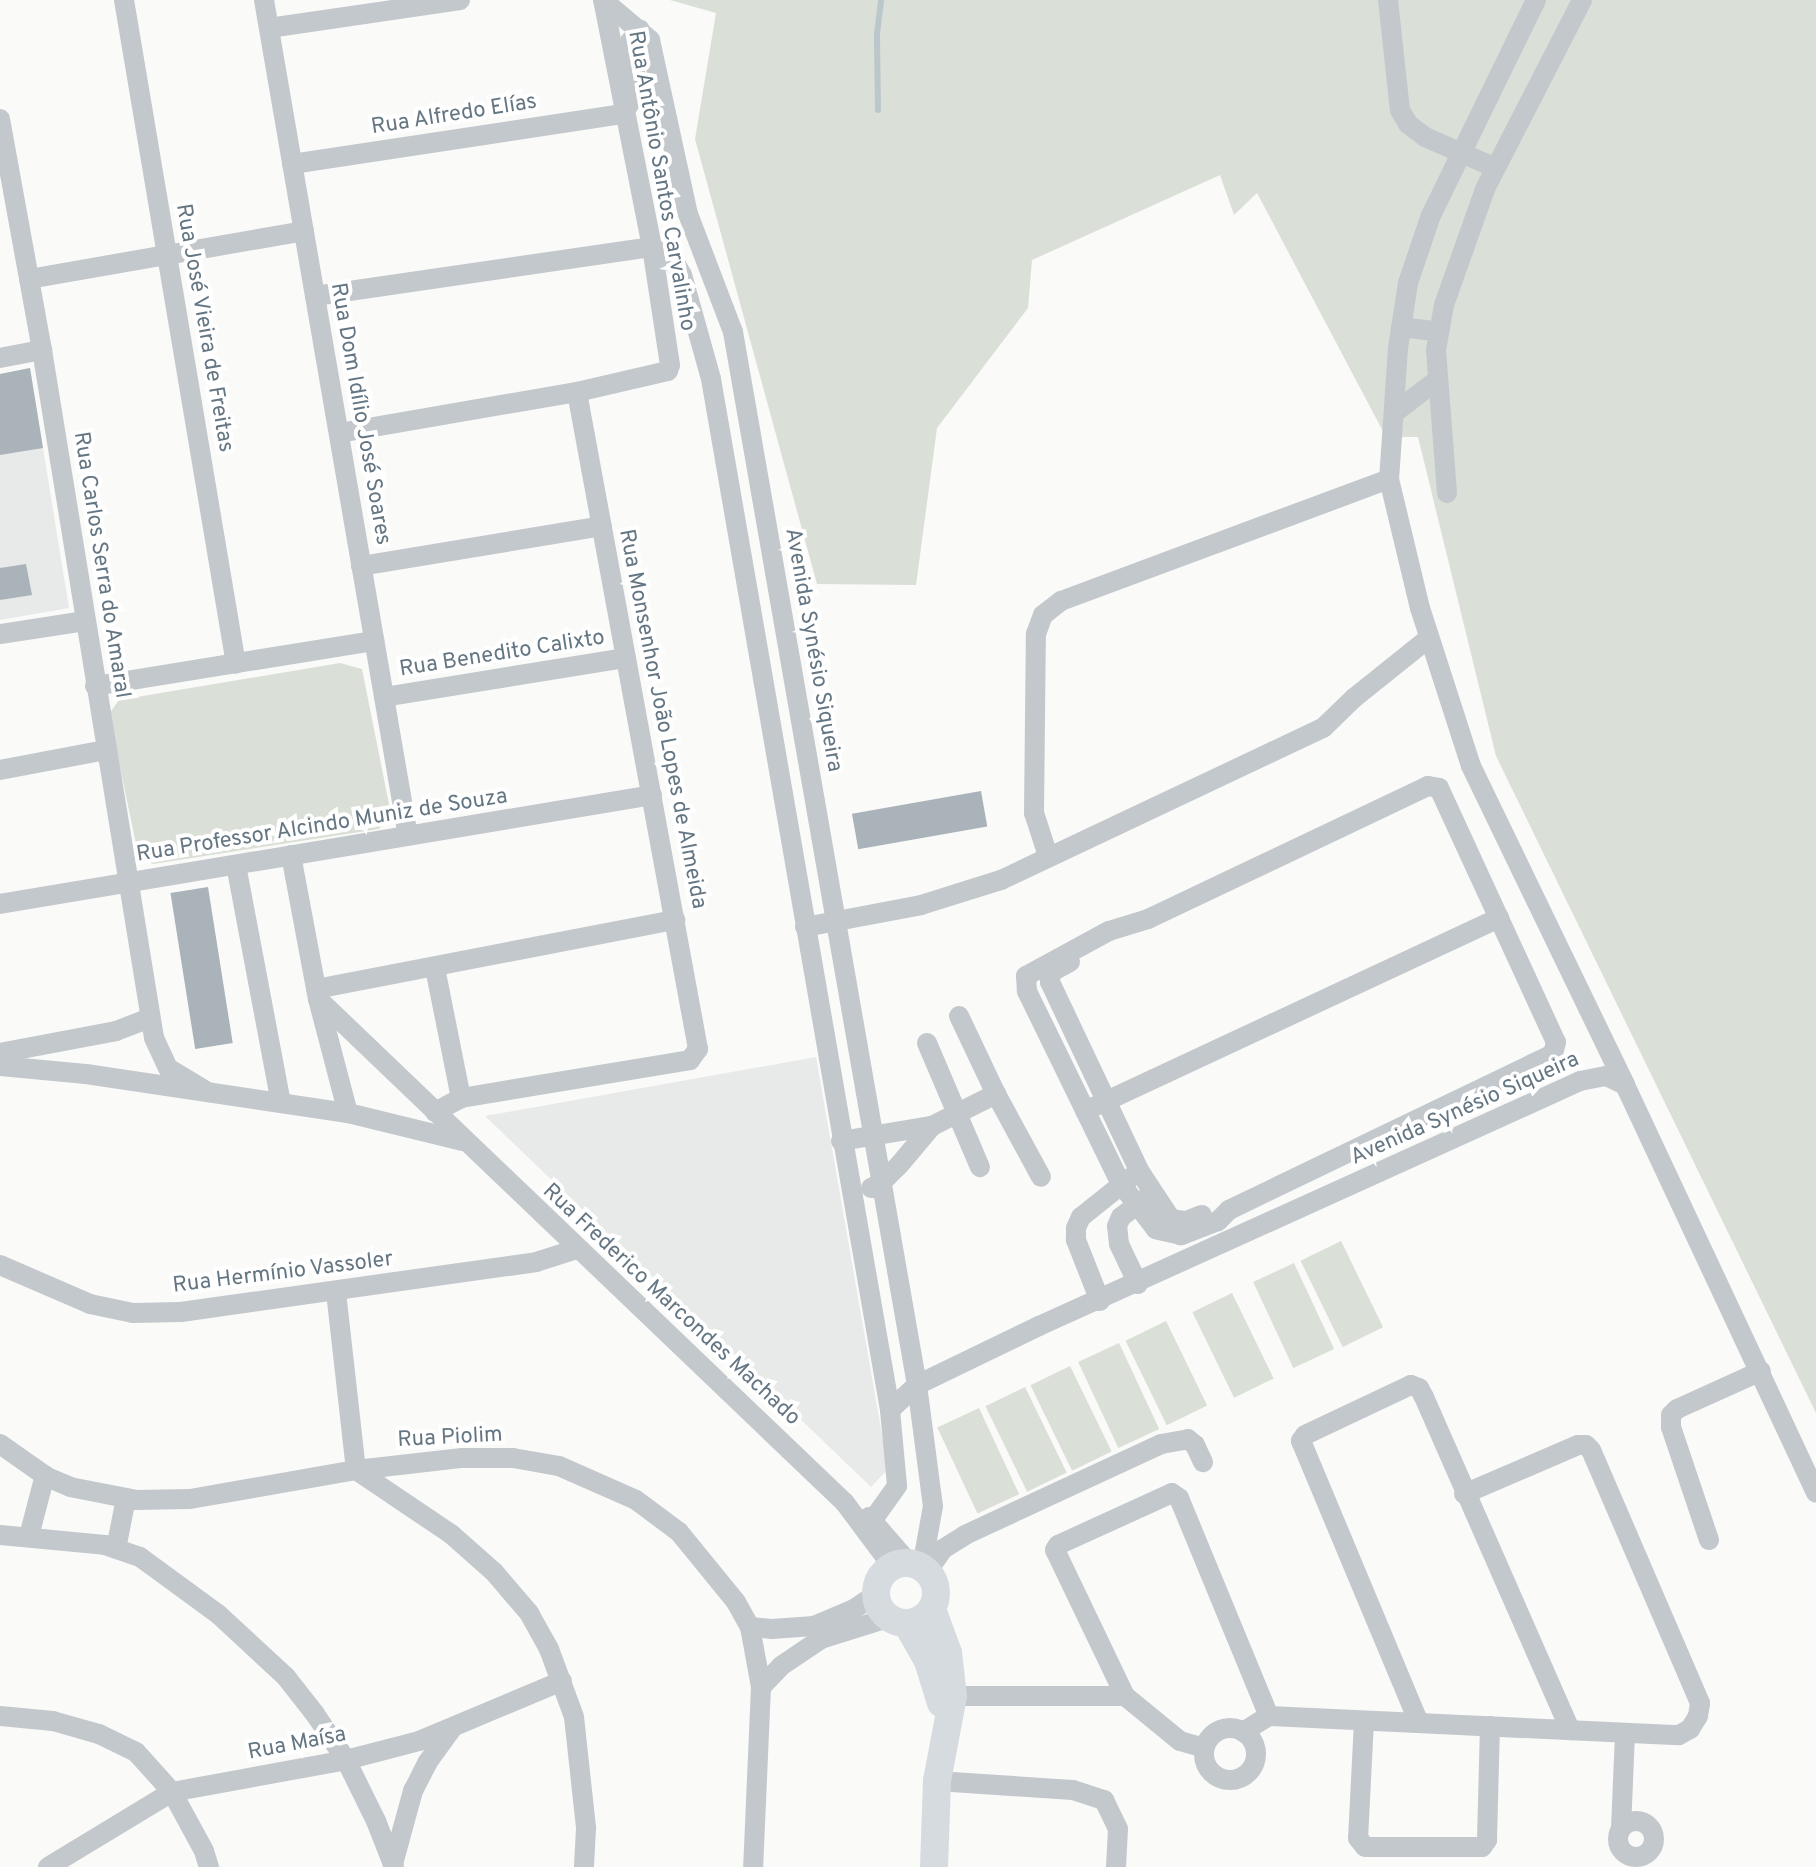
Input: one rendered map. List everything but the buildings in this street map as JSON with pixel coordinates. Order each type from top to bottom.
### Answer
[{"type":"street","name":"Rua José Vieira de Freitas","points":[[124,0],[236,664]]},
{"type":"street","name":"Rua Dom Idílio José Soares","points":[[264,0],[408,836]]},
{"type":"street","points":[[269,28],[460,0]]},
{"type":"street","points":[[603,0],[640,29],[630,42],[638,90],[623,114]]},
{"type":"street","name":"Rua Antônio Santos Carvalinho","points":[[577,392],[668,371],[670,365],[652,247],[623,114],[603,0]]},
{"type":"street","points":[[1388,0],[1400,110],[1408,124],[1425,137],[1496,168]]},
{"type":"street","points":[[1536,0],[1431,215],[1408,283],[1401,327],[1389,479],[1429,638],[1471,766],[1816,1492]]},
{"type":"street","points":[[1447,493],[1437,380],[1439,332],[1463,247],[1496,168],[1582,0]]},
{"type":"street","name":"Avenida Synésio Siqueira","points":[[640,29],[653,47],[688,214],[733,332],[917,1385],[932,1495],[930,1535],[913,1567]]},
{"type":"street","name":"Rua Alfredo Elías","points":[[292,164],[623,114]]},
{"type":"street","name":"Rua Carlos Serra do Amaral","points":[[0,119],[9,216],[29,279],[42,350],[150,1018],[159,1053],[168,1068],[208,1092]]},
{"type":"street","points":[[29,279],[304,231]]},
{"type":"street","points":[[315,296],[652,247],[677,266],[682,275],[711,379],[890,1410],[897,1486],[870,1524]]},
{"type":"street","points":[[1401,327],[1439,332]]},
{"type":"street","points":[[0,358],[42,350]]},
{"type":"street","points":[[1394,413],[1437,380]]},
{"type":"street","points":[[339,433],[577,392]]},
{"type":"street","name":"Rua Monsenhor João Lopes de Almeida","points":[[461,1098],[690,1060],[698,1049],[577,392]]},
{"type":"street","points":[[1048,856],[1034,813],[1036,634],[1043,615],[1061,601],[1389,479]]},
{"type":"street","points":[[361,566],[602,526]]},
{"type":"street","points":[[0,634],[85,621]]},
{"type":"street","points":[[805,927],[921,905],[1001,880],[1323,728],[1354,698],[1429,638]]},
{"type":"street","points":[[95,686],[374,641]]},
{"type":"street","name":"Rua Benedito Calixto","points":[[384,697],[626,658]]},
{"type":"street","points":[[0,770],[106,750]]},
{"type":"street","points":[[1144,1199],[1121,1184],[1027,991],[1026,976],[1031,970],[1109,931],[1148,919],[1435,786],[1439,788],[1556,1042],[1553,1054],[1229,1210],[1224,1217],[1204,1227],[1171,1235],[1156,1229],[1144,1199],[1140,1172],[1048,976],[1120,939],[1148,919]]},
{"type":"street","name":"Rua Professor Alcindo Muniz de Souza","points":[[0,904],[652,795]]},
{"type":"street","points":[[291,855],[317,994],[348,1113]]},
{"type":"street","points":[[236,865],[281,1103]]},
{"type":"street","points":[[1085,1111],[1499,918]]},
{"type":"street","points":[[317,994],[675,920]]},
{"type":"street","points":[[435,968],[461,1098],[435,1112]]},
{"type":"street","name":"Rua Frederico Marcondes Machado","points":[[317,994],[463,1141],[913,1567]]},
{"type":"street","points":[[959,1016],[996,1094],[1041,1177]]},
{"type":"street","points":[[0,1053],[116,1031],[150,1018]]},
{"type":"street","points":[[927,1043],[980,1167]]},
{"type":"street","name":"Rua Frederico Marcondes Machado","points":[[0,1066],[348,1113],[463,1141]]},
{"type":"street","name":"Avenida Synésio Siqueira","points":[[890,1410],[917,1385],[1580,1081],[1606,1076],[1625,1085]]},
{"type":"street","points":[[841,1141],[932,1126],[996,1094]]},
{"type":"street","points":[[852,1196],[880,1184],[932,1126]]},
{"type":"street","points":[[1100,1301],[1076,1240],[1076,1228],[1081,1217],[1140,1172]]},
{"type":"street","points":[[1138,1284],[1116,1235],[1121,1217],[1144,1199]]},
{"type":"street","name":"Rua Hermínio Vassoler","points":[[0,1265],[90,1304],[133,1313],[181,1312],[536,1262],[577,1249]]},
{"type":"street","points":[[336,1292],[356,1470],[451,1534],[494,1572],[529,1613],[562,1681],[574,1717],[582,1769],[584,1867]]},
{"type":"street","points":[[1709,1540],[1671,1427],[1671,1415],[1677,1409],[1761,1371]]},
{"type":"street","points":[[1419,1723],[1301,1441],[1305,1435],[1406,1385],[1416,1386],[1424,1397],[1570,1730]]},
{"type":"street","points":[[946,1705],[928,1661],[890,1612],[879,1578],[913,1567],[965,1535],[1161,1444],[1188,1439],[1195,1445],[1203,1462]]},
{"type":"street","name":"Rua Piolim","points":[[0,1444],[45,1475],[89,1492],[126,1498],[190,1499],[356,1470],[462,1458],[513,1458],[559,1466],[636,1500],[679,1532],[736,1602],[750,1627],[761,1687],[753,1867]]},
{"type":"street","points":[[1243,1732],[1254,1746],[1256,1757],[1253,1766],[1241,1778],[1228,1780],[1212,1773],[1204,1761],[1204,1748],[1214,1733],[1225,1729],[1243,1732],[1269,1716],[1679,1735],[1690,1729],[1698,1716],[1700,1703],[1591,1450],[1586,1445],[1578,1445],[1464,1494]]},
{"type":"street","points":[[29,1536],[45,1475]]},
{"type":"street","points":[[897,1486],[932,1495]]},
{"type":"street","points":[[1204,1748],[1180,1741],[1125,1696],[1055,1550],[1072,1538],[1172,1493],[1179,1498],[1269,1716]]},
{"type":"street","points":[[116,1549],[126,1498]]},
{"type":"street","points":[[0,1535],[29,1536],[116,1549],[140,1557],[218,1614],[286,1677],[346,1760],[394,1866]]},
{"type":"street","points":[[750,1627],[814,1626],[854,1609],[890,1612],[917,1622],[932,1609],[937,1594],[913,1567]]},
{"type":"street","points":[[932,1609],[948,1653],[946,1705],[937,1781],[934,1867]]},
{"type":"street","points":[[761,1687],[781,1666],[821,1639],[890,1612]]},
{"type":"street","name":"Rua Maísa","points":[[48,1867],[172,1792],[346,1760],[419,1741],[562,1681]]},
{"type":"street","points":[[946,1705],[1125,1696]]},
{"type":"street","points":[[0,1716],[53,1721],[99,1734],[136,1752],[172,1792],[204,1851],[209,1867]]},
{"type":"street","points":[[1364,1721],[1358,1838],[1365,1847],[1482,1847],[1487,1840],[1490,1726]]},
{"type":"street","points":[[394,1866],[413,1791],[427,1763],[453,1727]]},
{"type":"street","points":[[1621,1829],[1625,1733]]},
{"type":"street","points":[[937,1781],[1073,1790],[1104,1800],[1118,1829],[1116,1867]]},
{"type":"shaded area","points":[[670,0],[1816,0],[1816,1413],[1496,756],[1418,437],[1386,437],[1257,193],[1234,215],[1220,175],[1032,260],[1028,308],[937,428],[916,585],[817,584],[695,139],[716,13]]},
{"type":"shaded area","points":[[30,368],[69,608],[0,620],[0,374]]},
{"type":"shaded area","points":[[340,663],[362,669],[389,804],[387,819],[379,829],[153,864],[142,859],[137,849],[109,714],[119,700]]},
{"type":"shaded area","points":[[816,1057],[888,1469],[871,1487],[485,1116]]},
{"type":"shaded area","points":[[1341,1241],[1383,1327],[1343,1347],[1301,1261]]},
{"type":"shaded area","points":[[1294,1263],[1334,1349],[1293,1368],[1253,1282]]},
{"type":"shaded area","points":[[1232,1293],[1274,1378],[1234,1398],[1192,1312]]},
{"type":"shaded area","points":[[1166,1321],[1207,1405],[1167,1425],[1126,1341]]},
{"type":"shaded area","points":[[1119,1343],[1159,1429],[1118,1448],[1078,1362]]},
{"type":"shaded area","points":[[1070,1366],[1112,1451],[1072,1471],[1030,1385]]},
{"type":"shaded area","points":[[1025,1387],[1067,1472],[1027,1492],[985,1406]]},
{"type":"shaded area","points":[[979,1408],[1019,1494],[977,1514],[937,1427]]},
{"type":"waterway","points":[[878,110],[877,34],[881,0]]}]
